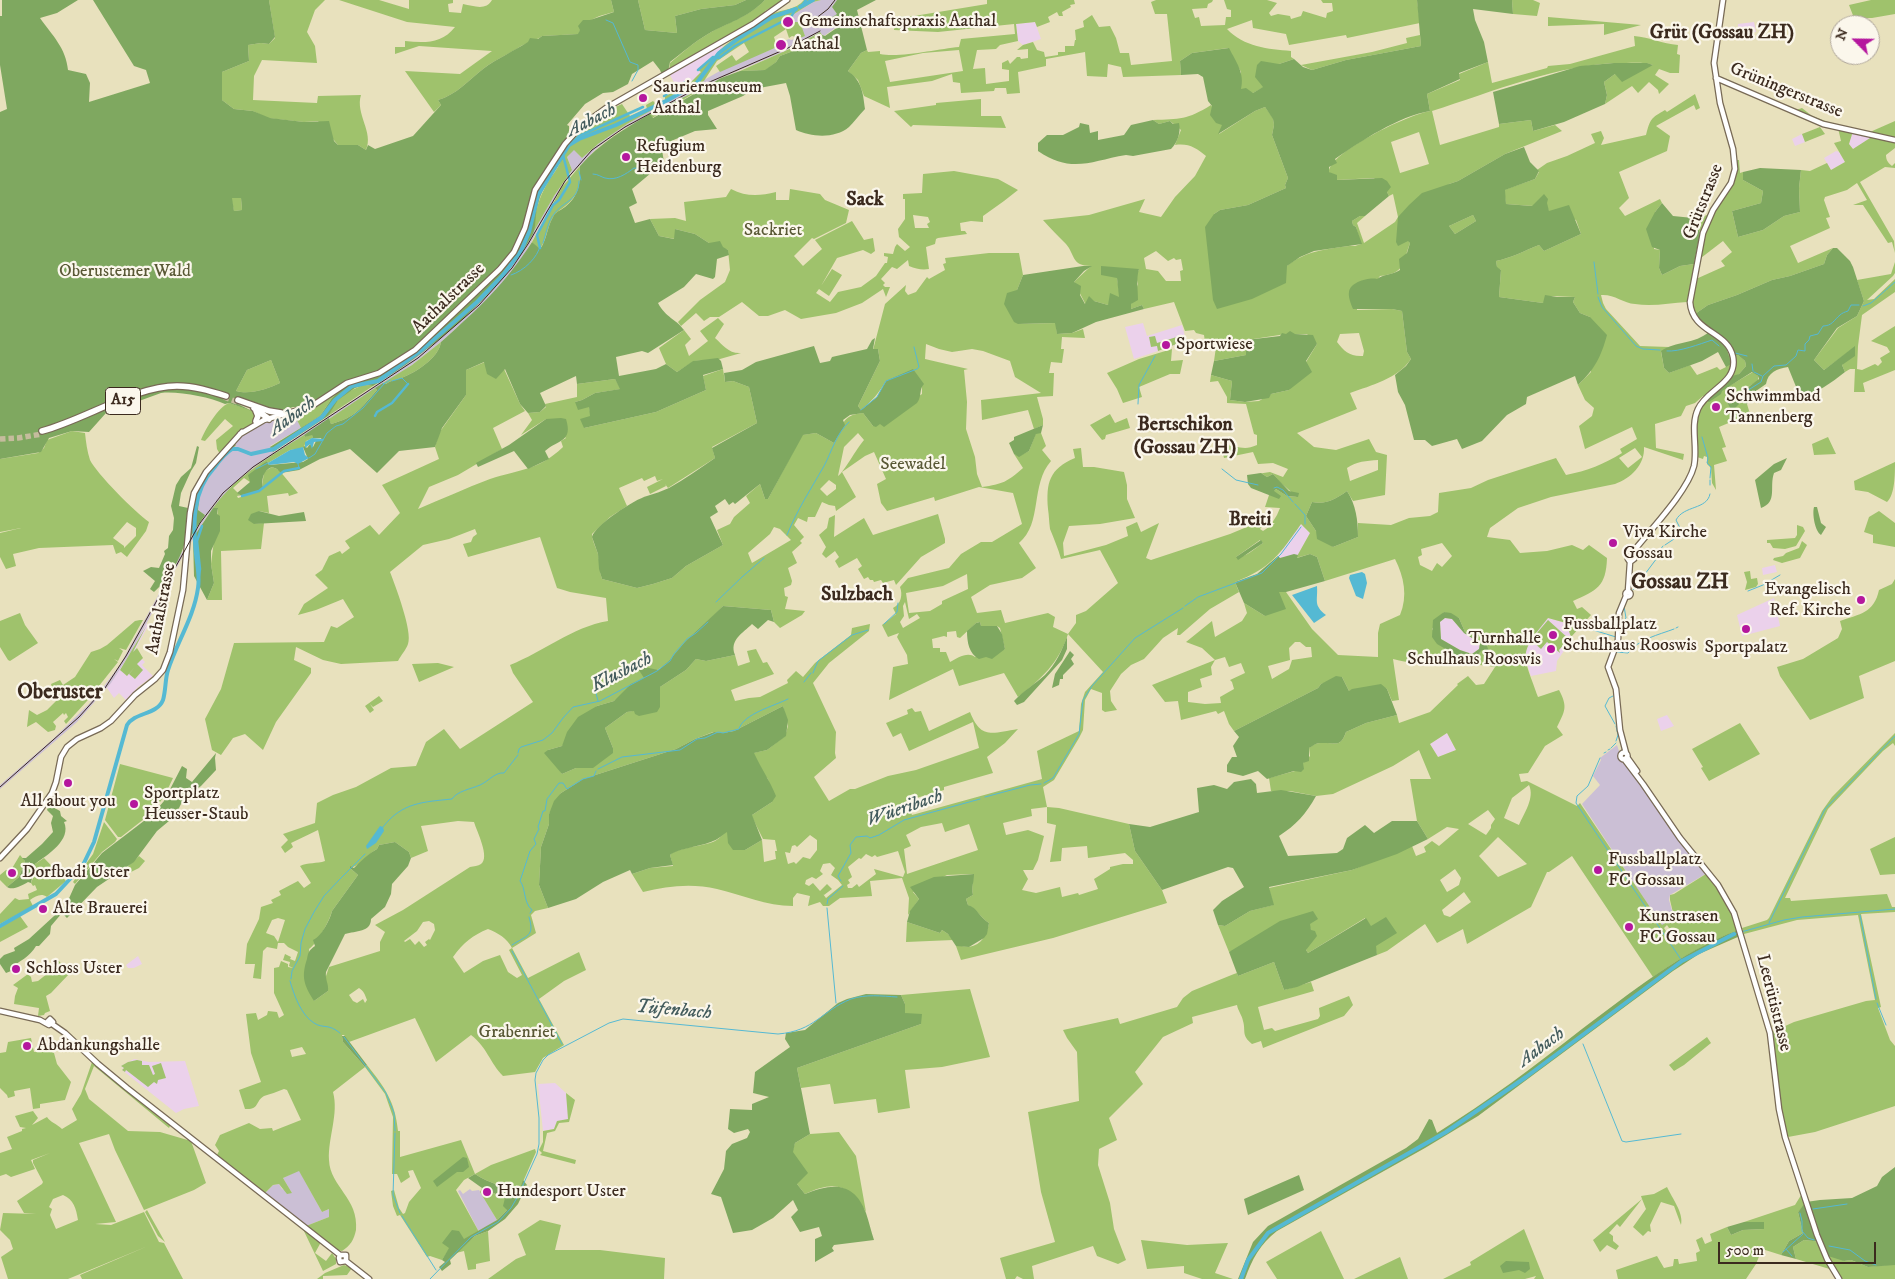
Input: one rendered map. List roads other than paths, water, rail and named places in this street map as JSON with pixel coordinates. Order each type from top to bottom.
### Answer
[{"type":"highway","name":"A15","points":[[169,386],[199,388],[225,397],[196,389],[179,387],[160,389],[124,401],[75,423],[42,432],[143,392],[169,386]]},
{"type":"highway","points":[[268,418],[237,401],[281,413]]},
{"type":"highway","points":[[246,405],[258,414],[256,422]]},
{"type":"highway","points":[[255,406],[266,413],[268,418]]},
{"type":"main road","name":"Aathalstrasse","points":[[240,434],[268,418],[312,406],[346,383],[374,375],[408,355],[510,258],[518,246],[525,228],[535,190],[565,144],[577,130],[591,118],[768,14],[787,0]]},
{"type":"main road","name":"Grüningerstrasse","points":[[1724,0],[1714,63],[1716,78],[1823,124],[1895,140]]},
{"type":"main road","name":"Grütstrasse","points":[[1625,755],[1620,730],[1617,694],[1608,667],[1618,640],[1620,610],[1627,594],[1631,559],[1637,547],[1688,480],[1695,460],[1697,411],[1706,397],[1724,383],[1732,368],[1733,359],[1728,347],[1697,322],[1691,311],[1690,302],[1703,233],[1709,218],[1731,183],[1735,169],[1733,149],[1723,119],[1716,78]]},
{"type":"main road","name":"Aathalstrasse","points":[[0,858],[27,830],[52,793],[61,757],[67,747],[101,728],[116,717],[135,695],[163,670],[170,652],[183,590],[190,513],[194,493],[206,472],[240,434],[256,422],[281,413],[291,413]]},
{"type":"main road","name":"Leerütistrasse","points":[[1625,755],[1680,838],[1718,885],[1734,913],[1770,1033],[1779,1109],[1786,1137],[1816,1235],[1839,1279]]},
{"type":"main road","points":[[0,1011],[50,1022],[59,1028],[110,1074],[340,1255],[346,1255],[346,1261],[369,1279]]},
{"type":"water","points":[[312,438],[324,439],[323,441],[314,442],[312,449],[310,444],[305,448],[305,442]]},
{"type":"water","points":[[303,447],[305,455],[309,458],[298,464],[294,462],[269,465],[268,463],[290,450]]},
{"type":"water","points":[[1362,572],[1365,574],[1367,583],[1363,599],[1356,596],[1349,578],[1350,575]]},
{"type":"water","points":[[1317,586],[1318,605],[1326,615],[1314,623],[1292,595]]},
{"type":"water","points":[[380,826],[383,827],[384,831],[376,843],[367,849],[366,846]]},
{"type":"waterway","name":"Aabach","points":[[801,7],[806,0]]},
{"type":"waterway","name":"Aabach","points":[[800,7],[813,0]]},
{"type":"waterway","name":"Aabach","points":[[0,926],[56,894],[83,865],[94,842],[127,725],[135,718],[156,708],[163,700],[168,670],[193,609],[198,588],[199,575],[194,531],[198,498],[201,487],[222,457],[232,449],[238,449],[251,454],[274,449],[322,417],[335,400],[352,386],[378,381],[423,349],[477,302],[503,275],[521,251],[529,232],[538,195],[569,145],[579,139],[616,125],[696,84],[719,53],[772,17],[796,9]]},
{"type":"waterway","points":[[698,70],[713,57],[719,58],[735,46],[791,17],[795,10]]},
{"type":"waterway","points":[[606,20],[613,23],[630,62],[638,65],[638,70],[632,81]]},
{"type":"waterway","points":[[664,96],[687,81]]},
{"type":"waterway","points":[[571,144],[579,136],[643,107]]},
{"type":"waterway","points":[[540,248],[537,235],[553,205],[559,200],[570,182],[563,155]]},
{"type":"waterway","points":[[593,174],[613,179],[624,175],[634,168],[642,169]]},
{"type":"waterway","points":[[579,171],[581,180]]},
{"type":"waterway","points":[[543,243],[552,217],[573,197],[578,188],[579,181]]},
{"type":"waterway","points":[[511,275],[530,263],[540,246]]},
{"type":"waterway","points":[[1594,262],[1598,294]]},
{"type":"waterway","points":[[1863,306],[1871,303],[1895,282]]},
{"type":"waterway","points":[[1598,297],[1602,307],[1636,346],[1643,349],[1660,350]]},
{"type":"waterway","points":[[1734,399],[1761,382],[1763,376],[1774,366],[1786,365],[1796,356],[1798,350],[1805,351],[1805,344],[1810,336],[1818,334],[1823,326],[1831,324],[1841,314],[1848,311],[1851,305],[1859,305]]},
{"type":"waterway","points":[[1667,351],[1683,349],[1712,340],[1719,346]]},
{"type":"waterway","name":"Klusbach","points":[[861,410],[877,397],[886,381],[919,367],[914,347]]},
{"type":"waterway","points":[[1735,353],[1747,356]]},
{"type":"waterway","points":[[1138,404],[1139,385],[1155,356]]},
{"type":"waterway","points":[[1752,364],[1753,371]]},
{"type":"waterway","points":[[1754,372],[1762,376]]},
{"type":"waterway","points":[[392,381],[402,378],[408,384]]},
{"type":"waterway","points":[[383,383],[390,380]]},
{"type":"waterway","points":[[309,458],[315,454],[327,433],[336,426],[343,424],[363,408],[384,384]]},
{"type":"waterway","points":[[375,416],[377,412],[392,403],[408,384]]},
{"type":"waterway","name":"Klusbach","points":[[787,535],[824,466],[837,437],[849,422]]},
{"type":"waterway","points":[[1702,437],[1708,458],[1707,463],[1711,467],[1710,478]]},
{"type":"waterway","points":[[256,469],[268,463]]},
{"type":"waterway","points":[[298,464],[299,468]]},
{"type":"waterway","points":[[242,496],[259,491],[284,471],[299,468]]},
{"type":"waterway","name":"Wüeribach","points":[[1222,469],[1236,480],[1258,485]]},
{"type":"waterway","points":[[1710,480],[1710,485]]},
{"type":"waterway","name":"Wüeribach","points":[[1274,488],[1277,487],[1283,490],[1293,502]]},
{"type":"waterway","points":[[1665,545],[1682,532],[1676,520],[1680,515],[1705,503],[1710,494]]},
{"type":"waterway","name":"Wüeribach","points":[[1295,504],[1305,515],[1305,524]]},
{"type":"waterway","name":"Aabach","points":[[199,576],[197,541],[202,526]]},
{"type":"waterway","name":"Wüeribach","points":[[1185,606],[1198,597],[1262,573],[1281,554],[1301,527]]},
{"type":"waterway","points":[[1633,590],[1657,558],[1663,546]]},
{"type":"waterway","name":"Klusbach","points":[[716,602],[764,558]]},
{"type":"waterway","points":[[1748,591],[1780,575]]},
{"type":"waterway","points":[[884,624],[897,612],[898,603]]},
{"type":"waterway","points":[[1622,623],[1626,618],[1624,606]]},
{"type":"waterway","name":"Wüeribach","points":[[1044,783],[1053,778],[1079,734],[1083,700],[1092,686],[1135,638],[1183,608]]},
{"type":"waterway","name":"Klusbach","points":[[518,753],[521,747],[543,740],[552,733],[573,707],[600,701],[657,671],[670,661],[687,639],[708,622]]},
{"type":"waterway","points":[[1588,627],[1616,637]]},
{"type":"waterway","points":[[1617,652],[1628,653],[1643,641],[1674,629]]},
{"type":"waterway","points":[[813,673],[818,661],[852,635],[868,630]]},
{"type":"waterway","points":[[804,682],[811,673]]},
{"type":"waterway","points":[[594,685],[598,701]]},
{"type":"waterway","points":[[1613,696],[1609,698],[1605,706],[1615,724]]},
{"type":"waterway","points":[[598,769],[622,757],[680,750],[697,739],[705,738],[718,732],[723,733],[739,729],[746,719],[788,699]]},
{"type":"waterway","points":[[1616,726],[1618,735],[1616,741]]},
{"type":"waterway","points":[[1769,923],[1825,809],[1895,736]]},
{"type":"waterway","points":[[1611,748],[1616,743]]},
{"type":"waterway","name":"Klusbach","points":[[383,827],[398,812],[406,808],[423,803],[452,799],[461,792],[480,785],[498,774],[504,773],[518,755]]},
{"type":"waterway","points":[[1600,758],[1588,786],[1577,796],[1576,803],[1682,961]]},
{"type":"waterway","points":[[530,913],[532,910],[527,903],[520,881],[530,851],[536,844],[534,839],[539,829],[543,811],[545,811],[547,799],[559,783],[563,783],[567,789],[583,779],[594,776],[596,771]]},
{"type":"waterway","name":"Wüeribach","points":[[985,797],[1030,785],[1041,784]]},
{"type":"waterway","name":"Wüeribach","points":[[841,881],[838,876],[851,853],[850,845],[856,837],[867,836],[870,838],[879,835],[904,820],[980,799]]},
{"type":"waterway","name":"Klusbach","points":[[291,979],[292,971],[300,956],[305,929],[314,912],[324,896],[365,854]]},
{"type":"waterway","points":[[1640,873],[1642,877]]},
{"type":"waterway","name":"Wüeribach","points":[[827,904],[828,899],[843,886]]},
{"type":"waterway","name":"Wüeribach","points":[[827,908],[836,1003]]},
{"type":"waterway","name":"Aabach","points":[[1734,934],[1802,917],[1895,909]]},
{"type":"waterway","points":[[1860,915],[1876,999]]},
{"type":"waterway","points":[[512,945],[526,937],[530,932],[531,924],[529,917]]},
{"type":"waterway","name":"Aabach","points":[[1241,1279],[1248,1260],[1268,1233],[1446,1132],[1526,1077],[1682,961],[1734,934]]},
{"type":"waterway","points":[[512,951],[562,1044]]},
{"type":"waterway","name":"Klusbach","points":[[290,981],[305,1015],[317,1025],[332,1028],[340,1033]]},
{"type":"waterway","name":"Tüfenbach","points":[[430,1279],[471,1237],[498,1222],[511,1208],[518,1196],[537,1154],[539,1118],[535,1080],[536,1073],[548,1055],[609,1023],[623,1019],[778,1034],[801,1029],[832,1009],[857,997],[897,997]]},
{"type":"waterway","points":[[1877,1003],[1886,1025]]},
{"type":"waterway","name":"Klusbach","points":[[344,1037],[386,1093],[394,1113],[395,1131]]},
{"type":"waterway","points":[[1583,1044],[1622,1141],[1681,1134]]},
{"type":"waterway","name":"Klusbach","points":[[395,1133],[393,1195],[400,1213]]},
{"type":"waterway","points":[[1813,1209],[1847,1204]]},
{"type":"waterway","points":[[1800,1213],[1802,1231],[1808,1238],[1814,1240]]},
{"type":"waterway","name":"Klusbach","points":[[402,1216],[436,1270]]},
{"type":"waterway","points":[[1783,1252],[1803,1234]]},
{"type":"waterway","points":[[1829,1246],[1850,1250],[1865,1261],[1876,1265]]},
{"type":"waterway","points":[[1786,1249],[1792,1256]]},
{"type":"tunnel","points":[[224,397],[237,402]]},
{"type":"tunnel","points":[[0,439],[42,434]]},
{"type":"railway","points":[[815,19],[828,9],[835,0]]},
{"type":"railway","points":[[0,787],[79,717],[105,688],[126,656],[200,523],[223,493],[253,467],[418,358],[479,305],[512,268],[565,181],[592,150],[625,127],[705,84],[788,48],[820,31]]},
{"type":"place","name":"Gemeinschaftspraxis Aathal","points":[[788,22]]},
{"type":"place","name":"Aathal","points":[[781,45]]},
{"type":"place","name":"Sauriermuseum Aathal","points":[[643,98]]},
{"type":"place","name":"Refugium Heidenburg","points":[[626,157]]},
{"type":"place","name":"Sportwiese","points":[[1166,345]]},
{"type":"place","name":"Schwimmbad Tannenberg","points":[[1716,407]]},
{"type":"place","name":"Viva Kirche Gossau","points":[[1613,543]]},
{"type":"place","name":"Evangelisch Ref. Kirche","points":[[1861,600]]},
{"type":"place","name":"Sportpalatz","points":[[1746,629]]},
{"type":"place","name":"Fussballplatz Schulhaus Rooswis","points":[[1553,635]]},
{"type":"place","name":"Turnhalle Schulhaus Rooswis","points":[[1551,649]]},
{"type":"place","name":"All about you","points":[[68,783]]},
{"type":"place","name":"Sportplatz Heusser-Staub","points":[[134,804]]},
{"type":"place","name":"Fussballplatz FC Gossau","points":[[1598,870]]},
{"type":"place","name":"Dorfbadi Uster","points":[[12,873]]},
{"type":"place","name":"Alte Brauerei","points":[[43,909]]},
{"type":"place","name":"Kunstrasen FC Gossau","points":[[1629,927]]},
{"type":"place","name":"Schloss Uster","points":[[16,969]]},
{"type":"place","name":"Abdankungshalle","points":[[27,1046]]},
{"type":"place","name":"Hundesport Uster","points":[[487,1192]]},
{"type":"district","name":"Grüt (Gossau ZH)","points":[[1722,34]]},
{"type":"district","name":"Sack","points":[[865,201]]},
{"type":"district","name":"Bertschikon (Gossau ZH)","points":[[1185,438]]},
{"type":"district","name":"Breiti","points":[[1250,521]]},
{"type":"district","name":"Gossau ZH","points":[[1680,583]]},
{"type":"district","name":"Sulzbach","points":[[857,596]]},
{"type":"district","name":"Oberuster","points":[[60,693]]},
{"type":"park label","name":"Sackriet","points":[[773,231]]},
{"type":"park label","name":"Oberustemer Wald","points":[[125,272]]},
{"type":"park label","name":"Seewadel","points":[[913,465]]},
{"type":"park label","name":"Grabenriet","points":[[517,1033]]}]
